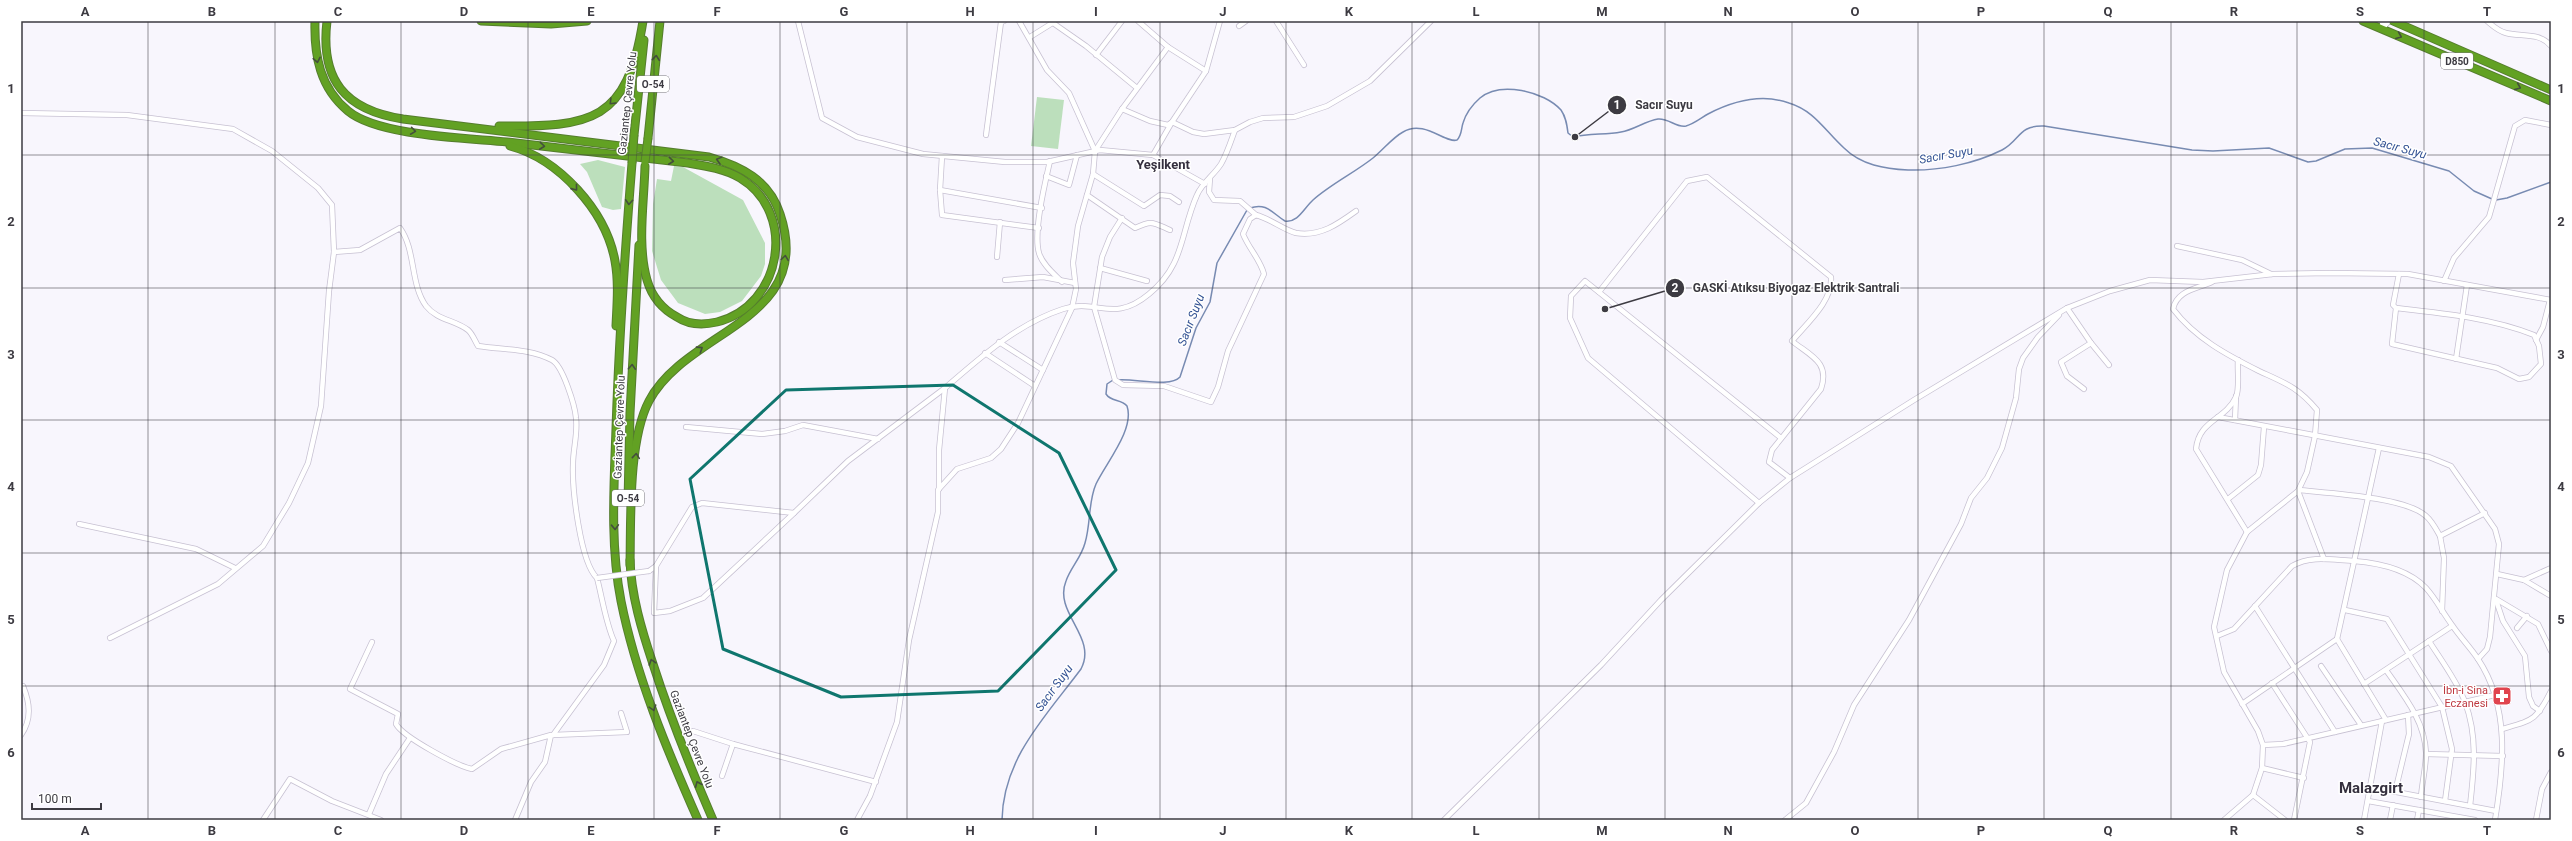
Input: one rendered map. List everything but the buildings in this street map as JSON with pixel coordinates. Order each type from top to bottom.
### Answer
[{"type":"highway","points":[[316,21],[317,60],[321,74],[335,98],[349,112],[360,118],[388,127],[506,146],[538,157],[571,183],[588,205],[607,236],[615,260],[617,281],[614,486]]},
{"type":"highway","points":[[327,21],[325,41],[327,59],[331,74],[350,100],[373,113],[383,116],[709,157],[739,167],[757,179],[770,192],[778,208],[785,228],[785,258],[771,295],[745,320],[682,361],[662,380],[649,401],[640,424],[632,500],[630,565]]},
{"type":"highway","points":[[481,21],[551,24],[587,21]]},
{"type":"highway","name":"Gaziantep Çevre Yolu","points":[[660,21],[645,164],[630,412],[627,486],[630,565],[635,597],[645,641],[670,716],[713,820]]},
{"type":"highway","name":"D850","points":[[2363,21],[2382,26],[2551,101]]},
{"type":"highway","name":"D850","points":[[2393,21],[2551,90]]},
{"type":"highway","points":[[2405,21],[2415,30]]},
{"type":"highway","points":[[440,123],[529,126],[562,124],[590,118],[606,108],[626,83],[638,52],[644,24]]},
{"type":"highway","name":"Gaziantep Çevre Yolu","points":[[644,24],[624,268],[614,486],[617,566],[621,600],[657,721],[698,820]]},
{"type":"highway","points":[[439,135],[688,163],[724,171],[740,178],[762,198],[775,230],[777,244],[776,257],[769,279],[753,303],[742,312],[708,324],[691,323],[668,312],[652,294],[647,282],[643,251],[645,164]]},
{"type":"street","points":[[798,21],[822,118],[857,137],[924,154],[1005,162],[1050,161],[1095,151],[1153,155],[1205,184]]},
{"type":"street","points":[[986,135],[1002,21]]},
{"type":"street","points":[[1019,21],[1030,36],[1047,70],[1069,93],[1095,151]]},
{"type":"street","points":[[1096,55],[1122,21]]},
{"type":"street","points":[[1138,21],[1168,47],[1206,71]]},
{"type":"street","points":[[1153,155],[1172,122],[1206,71],[1220,21]]},
{"type":"street","points":[[1239,26],[1246,21]]},
{"type":"street","points":[[1276,21],[1304,65]]},
{"type":"street","points":[[1172,122],[1199,134],[1235,130],[1250,122],[1270,117],[1278,119],[1294,117],[1338,100],[1370,82],[1431,21]]},
{"type":"street","points":[[2382,26],[2390,21]]},
{"type":"street","points":[[2486,21],[2506,33],[2536,36],[2548,42],[2551,46]]},
{"type":"street","points":[[1030,36],[1054,22],[1137,88]]},
{"type":"street","points":[[938,490],[957,469],[991,458],[1001,449],[1018,423],[1072,308],[1075,283],[1073,263],[1078,226],[1093,174],[1095,151],[1122,109],[1168,47]]},
{"type":"street","points":[[1122,109],[1156,123],[1168,125],[1172,122]]},
{"type":"street","points":[[21,113],[135,116],[219,125],[244,133],[272,151],[318,188],[332,205],[334,252],[329,291],[321,406],[308,463],[289,503],[263,546],[218,584],[110,638]]},
{"type":"street","points":[[2444,281],[2452,261],[2484,226],[2493,207],[2516,124],[2525,120],[2551,125]]},
{"type":"street","points":[[656,566],[654,613],[670,611],[703,598],[848,461],[945,388],[999,342],[1052,314],[1072,308],[1094,307],[1112,311],[1123,309],[1149,294],[1173,269],[1197,194],[1221,163],[1235,130]]},
{"type":"street","points":[[1046,176],[1069,185],[1077,155]]},
{"type":"street","points":[[942,156],[940,190],[942,215],[1039,228]]},
{"type":"street","points":[[1050,161],[1046,176],[1039,228],[1039,254],[1051,271],[1062,282]]},
{"type":"street","points":[[1093,174],[1144,206],[1160,195],[1170,196],[1179,202]]},
{"type":"street","points":[[1210,177],[1209,192],[1214,200],[1240,202],[1255,213],[1269,218],[1295,233],[1331,229],[1356,211]]},
{"type":"street","points":[[1599,292],[1688,181],[1707,177],[1822,268],[1831,277],[1832,288],[1792,341],[1819,363],[1824,370],[1824,378],[1821,389],[1772,450],[1769,462],[1790,478]]},
{"type":"street","points":[[940,190],[1042,208]]},
{"type":"street","points":[[1088,195],[1135,228],[1143,222],[1150,222],[1170,230]]},
{"type":"street","points":[[1122,218],[1110,237],[1100,268],[1094,307],[1117,382],[1164,386],[1211,402],[1218,387],[1228,351],[1264,274],[1261,261],[1247,244],[1243,234],[1250,219],[1255,213]]},
{"type":"street","points":[[997,257],[1000,222]]},
{"type":"street","points":[[334,252],[360,250],[400,228],[413,263],[420,293],[427,308],[438,317],[469,331],[478,346],[530,352],[554,361],[561,371],[576,418],[573,477],[583,551],[593,574],[597,578],[608,617],[609,630],[614,641],[612,649],[604,665],[553,735],[627,732],[621,713]]},
{"type":"street","points":[[2177,246],[2242,260],[2273,274]]},
{"type":"street","points":[[1100,268],[1147,281]]},
{"type":"street","points":[[1444,820],[1601,665],[1661,600],[1759,503],[1790,478],[1914,400],[2066,309],[2110,291],[2150,280],[2215,280],[2273,274],[2399,274],[2551,300],[2543,327],[2536,340]]},
{"type":"street","points":[[2396,308],[2517,328],[2534,336],[2541,364],[2529,377],[2519,379],[2497,368],[2392,344],[2396,308],[2393,305],[2399,274]]},
{"type":"street","points":[[1005,280],[1043,277],[1062,282],[1075,283]]},
{"type":"street","points":[[2215,280],[2182,293],[2174,301],[2173,309],[2207,342],[2238,360],[2285,381],[2306,397],[2317,410],[2315,436],[2307,472],[2299,491],[2247,532],[2227,570],[2214,626],[2224,672],[2263,745],[2262,768],[2253,795],[2224,820]]},
{"type":"street","points":[[1759,503],[1588,358],[1570,318],[1571,296],[1585,281],[1781,438]]},
{"type":"street","points":[[2456,359],[2467,285]]},
{"type":"street","points":[[2066,309],[2109,365]]},
{"type":"street","points":[[1785,820],[1806,803],[1834,752],[1854,705],[1909,620],[1961,524],[1971,498],[1987,478],[2002,448],[2016,398],[2019,369],[2023,358],[2038,337],[2066,309]]},
{"type":"street","points":[[999,342],[1043,370]]},
{"type":"street","points":[[2084,389],[2068,376],[2061,362],[2091,343]]},
{"type":"street","points":[[985,353],[1035,386]]},
{"type":"street","points":[[2234,420],[2238,360]]},
{"type":"street","points":[[857,820],[876,782],[896,722],[909,640],[938,512],[938,490],[945,388]]},
{"type":"street","points":[[2236,396],[2218,417],[2202,429],[2196,449],[2198,457],[2228,499],[2247,532]]},
{"type":"street","points":[[2218,417],[2264,427],[2429,457],[2451,466],[2495,529],[2499,544],[2496,599],[2489,643],[2478,659]]},
{"type":"street","points":[[686,427],[762,434],[786,431],[803,425],[878,439]]},
{"type":"street","points":[[2228,499],[2258,475],[2261,465],[2264,427]]},
{"type":"street","points":[[2242,704],[2337,639],[2345,610],[2367,496],[2379,448]]},
{"type":"street","points":[[2299,491],[2367,496],[2418,511],[2426,516],[2440,536],[2444,558],[2442,611]]},
{"type":"street","points":[[2299,491],[2324,559]]},
{"type":"street","points":[[597,578],[649,571],[656,566],[692,507],[702,503],[794,513]]},
{"type":"street","points":[[2440,536],[2485,513]]},
{"type":"street","points":[[79,524],[196,549],[236,568]]},
{"type":"street","points":[[2217,636],[2234,628],[2292,566],[2300,561],[2324,559],[2355,562],[2392,567],[2407,574],[2426,587],[2452,626],[2478,659],[2495,695],[2502,729],[2503,756],[2495,820]]},
{"type":"street","points":[[2524,580],[2551,568]]},
{"type":"street","points":[[2497,574],[2524,580],[2551,596]]},
{"type":"street","points":[[2496,599],[2527,616],[2538,624],[2551,651]]},
{"type":"street","points":[[2496,599],[2503,621],[2525,656],[2529,697],[2533,706],[2540,710]]},
{"type":"street","points":[[2255,606],[2335,732]]},
{"type":"street","points":[[2345,610],[2387,619],[2442,707],[2452,755],[2445,801]]},
{"type":"street","points":[[2517,628],[2527,616]]},
{"type":"street","points":[[2364,684],[2452,626]]},
{"type":"street","points":[[2337,639],[2384,720],[2364,820]]},
{"type":"street","points":[[2429,641],[2465,701],[2472,729],[2475,755],[2470,806]]},
{"type":"street","points":[[372,642],[350,689],[398,714],[396,724],[410,738],[461,767],[472,769],[501,749],[551,735],[545,762],[531,782],[515,820]]},
{"type":"street","points":[[2321,666],[2361,725]]},
{"type":"street","points":[[2386,670],[2416,713],[2426,754],[2421,797]]},
{"type":"street","points":[[2272,683],[2308,738],[2304,778],[2294,820]]},
{"type":"street","points":[[21,736],[28,721],[30,704],[24,686]]},
{"type":"street","points":[[2502,729],[2532,720],[2540,710],[2551,691]]},
{"type":"street","points":[[2263,745],[2308,738],[2495,695]]},
{"type":"street","points":[[2395,792],[2408,734],[2408,715]]},
{"type":"street","points":[[693,730],[733,744],[876,782]]},
{"type":"street","points":[[369,814],[386,774],[410,738]]},
{"type":"street","points":[[722,776],[733,744]]},
{"type":"street","points":[[2426,754],[2503,756]]},
{"type":"street","points":[[2262,768],[2304,778]]},
{"type":"street","points":[[2537,819],[2542,789],[2551,772]]},
{"type":"street","points":[[263,820],[290,779],[332,801],[369,814],[381,820]]},
{"type":"street","points":[[2370,788],[2496,811]]},
{"type":"street","points":[[2253,795],[2285,820]]},
{"type":"street","points":[[2368,801],[2475,820]]},
{"type":"street","points":[[2390,820],[2393,805]]},
{"type":"street","points":[[2417,820],[2419,810]]},
{"type":"street","points":[[2443,820],[2444,814]]},
{"type":"street","points":[[2274,820],[2278,815]]},
{"type":"highlighted area","points":[[953,385],[1059,453],[1116,570],[998,691],[841,697],[723,649],[690,479],[786,390]]},
{"type":"green space","points":[[1037,97],[1064,100],[1058,149],[1031,146]]},
{"type":"green space","points":[[598,160],[625,167],[621,209],[613,210],[602,207],[587,172],[580,164]]},
{"type":"green space","points":[[674,166],[683,167],[743,200],[765,243],[765,264],[761,276],[742,301],[720,312],[705,314],[678,303],[661,280],[652,251],[653,204],[657,179],[671,181]]},
{"type":"waterway","name":"Sacır Suyu","points":[[1250,208],[1265,208],[1285,221],[1294,220],[1320,194],[1373,158],[1395,137],[1403,132],[1419,128],[1447,139],[1457,140],[1461,134],[1466,116],[1480,98],[1489,93],[1510,89],[1533,93],[1553,103],[1563,113],[1568,133],[1573,137],[1621,132],[1658,119],[1666,120],[1679,126],[1686,126],[1727,105],[1747,100],[1768,99],[1789,103],[1806,111],[1813,116],[1837,142],[1851,154],[1866,162],[1891,169],[1920,170],[1944,168],[1968,163],[2002,150],[2029,128],[2044,126],[2192,150],[2213,151],[2269,148],[2308,162],[2316,161],[2345,149],[2372,148],[2449,171],[2474,191],[2492,199]]},
{"type":"waterway","name":"Sacır Suyu","points":[[2496,200],[2507,198],[2551,182]]},
{"type":"waterway","name":"Sacır Suyu","points":[[1117,380],[1168,382],[1180,377],[1196,328],[1210,302],[1217,263],[1247,210]]},
{"type":"waterway","name":"Sacır Suyu","points":[[1002,820],[1004,798],[1018,757],[1041,721],[1081,669],[1085,657],[1084,646],[1065,604],[1064,593],[1068,576],[1085,543],[1093,491],[1118,446],[1127,425],[1127,406],[1122,402],[1108,397],[1106,394],[1107,384],[1113,380]]},
{"type":"place","name":"Sacır Suyu","points":[[1575,137]]},
{"type":"place","name":"GASKİ Atıksu Biyogaz Elektrik Santrali","points":[[1605,309]]},
{"type":"place","name":"İbn-i Sina Eczanesi","points":[[2502,696]]},
{"type":"district","name":"Yeşilkent","points":[[1163,164]]},
{"type":"district","name":"Malazgirt","points":[[2371,788]]}]
